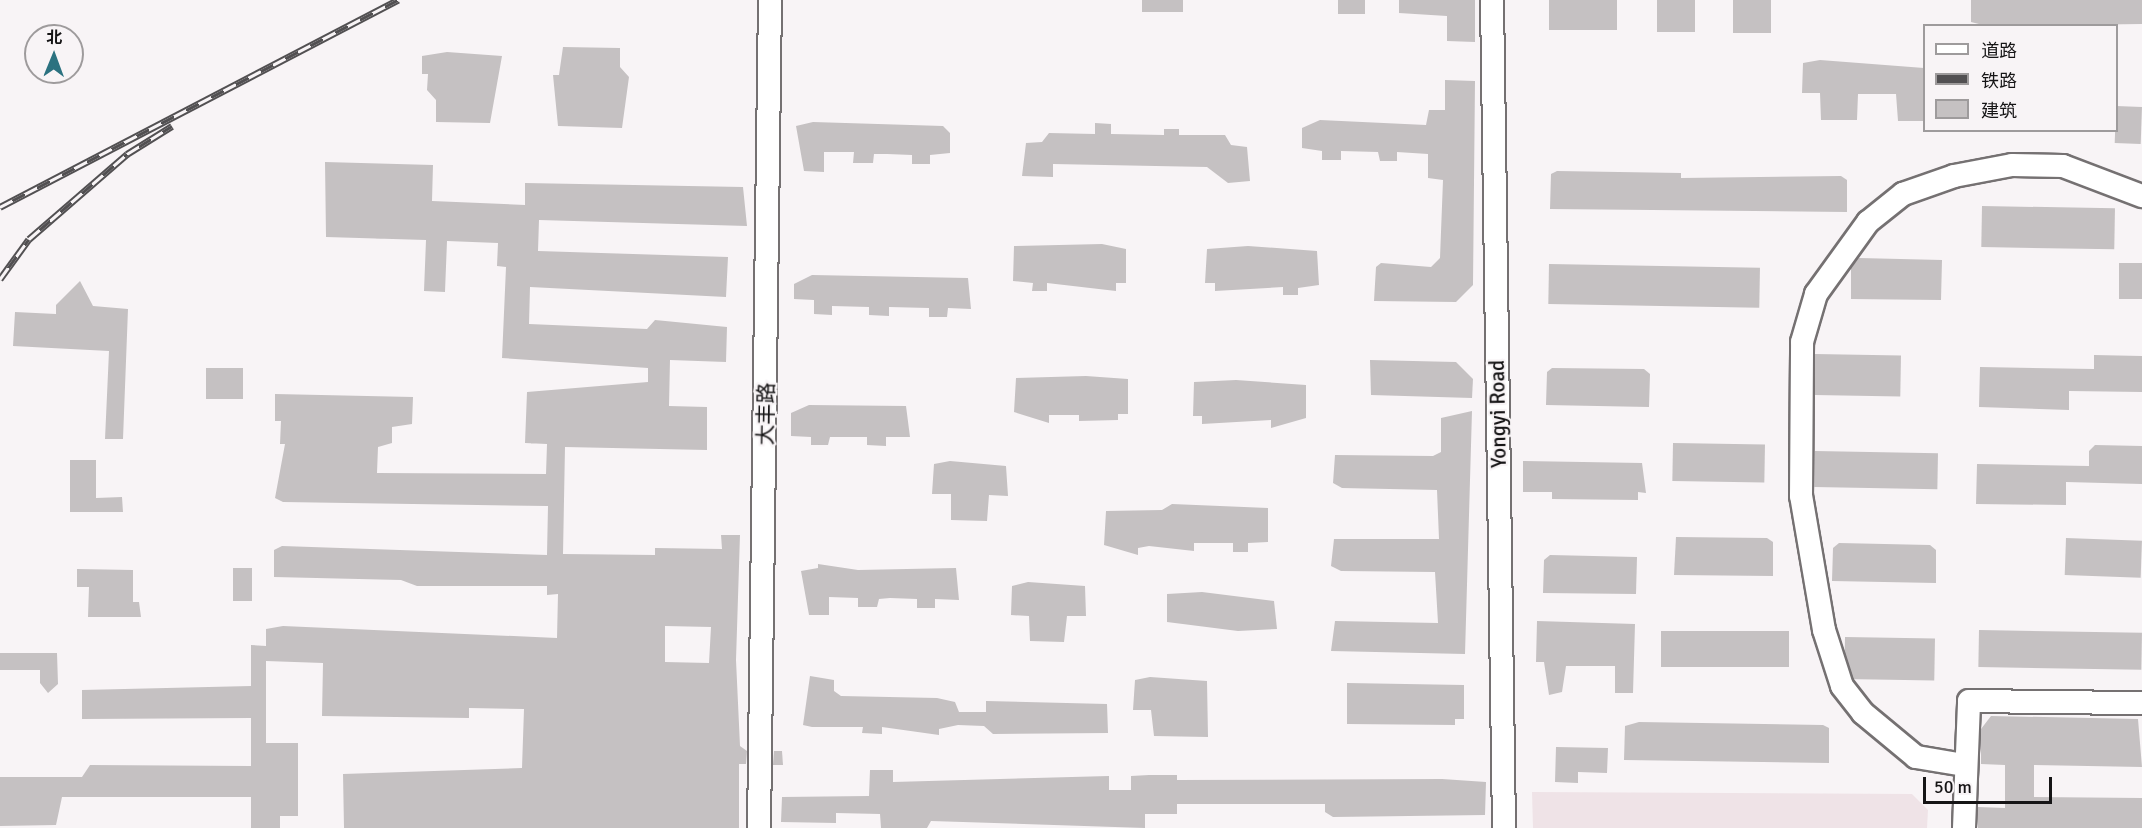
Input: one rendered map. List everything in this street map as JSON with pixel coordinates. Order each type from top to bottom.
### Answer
[{"type":"street","name":"大丰路","points":[[759,828],[770,0]]},
{"type":"street","name":"Yongyi Road","points":[[1492,0],[1504,828]]},
{"type":"street","points":[[1964,765],[1916,757],[1863,713],[1842,686],[1824,630],[1801,496],[1802,342],[1816,294],[1868,222],[1903,194],[1954,176],[2012,165],[2063,166],[2142,196]]},
{"type":"street","points":[[1964,828],[1964,765],[1969,701],[2142,703]]},
{"type":"shaded area","points":[[1532,792],[1912,794],[1928,810],[1927,828],[1533,828]]},
{"type":"building","points":[[1142,0],[1183,0],[1183,12],[1142,12]]},
{"type":"building","points":[[1338,0],[1365,0],[1365,14],[1338,14]]},
{"type":"building","points":[[1399,0],[1475,0],[1475,42],[1447,41],[1447,16],[1399,13]]},
{"type":"building","points":[[1549,0],[1617,0],[1617,30],[1549,30]]},
{"type":"building","points":[[1657,0],[1695,0],[1695,32],[1657,32]]},
{"type":"building","points":[[1733,0],[1771,0],[1771,33],[1733,33]]},
{"type":"building","points":[[1971,0],[2142,0],[2142,24],[1979,24],[1971,22]]},
{"type":"building","points":[[563,47],[620,48],[620,67],[629,77],[622,128],[558,126],[553,75],[559,75]]},
{"type":"building","points":[[447,52],[502,56],[490,123],[436,122],[436,100],[427,90],[428,74],[422,74],[422,56]]},
{"type":"building","points":[[1820,60],[1923,68],[1923,121],[1898,121],[1896,94],[1858,94],[1857,120],[1821,120],[1820,93],[1802,93],[1803,63]]},
{"type":"building","points":[[1445,80],[1475,81],[1473,285],[1456,302],[1374,301],[1376,267],[1381,263],[1431,267],[1440,258],[1443,180],[1428,178],[1428,154],[1397,152],[1397,161],[1380,161],[1378,152],[1341,151],[1341,160],[1322,160],[1322,151],[1302,148],[1302,128],[1320,120],[1426,125],[1429,110],[1445,110]]},
{"type":"building","points":[[2118,106],[2142,107],[2141,144],[2115,143],[2115,132],[2118,132]]},
{"type":"building","points":[[813,122],[943,126],[950,133],[950,153],[930,155],[930,164],[912,164],[912,155],[874,154],[873,163],[853,163],[854,152],[824,152],[824,172],[804,171],[796,126]]},
{"type":"building","points":[[1095,123],[1111,124],[1111,134],[1164,135],[1164,129],[1179,129],[1179,135],[1225,135],[1231,145],[1247,147],[1250,181],[1228,183],[1207,167],[1053,164],[1053,177],[1022,176],[1026,143],[1042,142],[1049,133],[1095,134]]},
{"type":"building","points":[[325,162],[433,165],[432,201],[525,205],[525,183],[743,187],[747,226],[539,220],[538,251],[728,257],[726,297],[530,287],[529,324],[647,329],[655,320],[727,327],[726,362],[670,360],[669,406],[707,407],[707,450],[565,447],[563,554],[655,555],[655,548],[722,549],[721,535],[740,535],[736,660],[740,746],[747,751],[746,764],[739,764],[739,828],[344,828],[343,774],[522,768],[524,709],[469,708],[469,718],[322,716],[323,663],[266,661],[266,743],[298,743],[298,816],[280,816],[280,828],[251,828],[251,797],[62,797],[56,825],[0,826],[0,777],[82,777],[90,765],[251,766],[251,718],[82,719],[82,690],[251,686],[251,645],[266,646],[266,629],[283,626],[557,638],[558,594],[547,595],[547,586],[417,586],[401,580],[274,577],[274,550],[282,546],[547,555],[548,506],[283,502],[275,498],[285,444],[280,444],[281,421],[275,421],[275,394],[413,397],[412,424],[392,427],[392,443],[378,447],[377,473],[546,474],[547,444],[525,443],[527,392],[648,382],[648,368],[502,358],[506,267],[497,266],[498,243],[447,241],[445,292],[424,291],[426,240],[326,237]],"holes":[[[665,626],[711,627],[709,663],[665,662]]]},
{"type":"building","points":[[1557,171],[1681,173],[1681,178],[1841,176],[1847,180],[1847,212],[1550,209],[1551,174]]},
{"type":"building","points":[[1982,206],[2115,208],[2114,249],[1981,247]]},
{"type":"building","points":[[1102,244],[1126,249],[1126,283],[1116,283],[1116,291],[1047,283],[1047,291],[1032,291],[1033,283],[1013,281],[1014,246]]},
{"type":"building","points":[[1248,246],[1317,251],[1319,285],[1298,288],[1298,295],[1283,295],[1283,287],[1215,291],[1215,283],[1205,283],[1207,249]]},
{"type":"building","points":[[1859,258],[1942,260],[1941,300],[1851,299],[1851,268]]},
{"type":"building","points":[[2119,263],[2142,263],[2142,299],[2119,299]]},
{"type":"building","points":[[1549,264],[1760,268],[1759,308],[1548,304]]},
{"type":"building","points":[[812,275],[968,278],[971,309],[948,308],[947,317],[929,317],[929,308],[889,307],[889,316],[869,315],[869,307],[832,306],[832,315],[814,314],[814,300],[794,299],[794,284]]},
{"type":"building","points":[[80,281],[93,306],[128,309],[123,439],[105,439],[109,351],[13,346],[15,312],[56,314],[56,305]]},
{"type":"building","points":[[1815,354],[1901,356],[1900,396],[1814,395]]},
{"type":"building","points":[[2094,355],[2142,356],[2142,392],[2069,391],[2069,410],[1979,407],[1980,367],[2094,369]]},
{"type":"building","points":[[1370,360],[1456,362],[1473,379],[1472,398],[1371,395]]},
{"type":"building","points":[[206,368],[243,368],[243,399],[206,399]]},
{"type":"building","points":[[1552,368],[1644,369],[1650,374],[1649,407],[1546,405],[1547,372]]},
{"type":"building","points":[[1086,376],[1128,379],[1128,414],[1118,414],[1118,420],[1079,421],[1079,415],[1049,415],[1049,423],[1014,412],[1016,378]]},
{"type":"building","points":[[1236,380],[1306,385],[1306,418],[1271,428],[1271,420],[1202,424],[1202,416],[1193,416],[1194,382]]},
{"type":"building","points":[[809,405],[906,406],[910,437],[886,437],[886,446],[867,445],[867,437],[830,437],[828,445],[811,445],[811,437],[791,436],[791,413]]},
{"type":"building","points":[[1472,411],[1465,654],[1331,651],[1335,621],[1438,623],[1435,572],[1341,571],[1331,566],[1334,539],[1439,539],[1437,490],[1342,488],[1333,483],[1335,455],[1433,456],[1441,452],[1441,418]]},
{"type":"building","points":[[1673,443],[1765,445],[1764,483],[1672,481]]},
{"type":"building","points":[[2095,445],[2142,446],[2142,484],[2066,482],[2066,505],[1976,504],[1977,464],[2089,466],[2089,451]]},
{"type":"building","points":[[1815,451],[1938,453],[1937,489],[1814,487]]},
{"type":"building","points":[[70,460],[96,460],[96,498],[122,497],[123,512],[70,512]]},
{"type":"building","points":[[950,461],[1006,466],[1008,496],[989,495],[987,521],[951,520],[951,494],[932,494],[934,464]]},
{"type":"building","points":[[1523,461],[1642,463],[1646,493],[1638,492],[1638,500],[1552,499],[1552,492],[1523,492]]},
{"type":"building","points":[[1172,504],[1268,508],[1268,542],[1248,543],[1248,552],[1233,552],[1233,543],[1194,543],[1194,551],[1149,546],[1138,548],[1138,555],[1104,545],[1106,511],[1162,510]]},
{"type":"building","points":[[1676,537],[1767,538],[1773,542],[1773,576],[1674,575]]},
{"type":"building","points":[[2066,538],[2142,541],[2141,578],[2065,575]]},
{"type":"building","points":[[1839,543],[1930,545],[1936,550],[1936,583],[1832,581],[1833,548]]},
{"type":"building","points":[[1550,555],[1637,557],[1636,594],[1543,593],[1544,560]]},
{"type":"building","points":[[818,564],[858,570],[956,568],[959,600],[935,599],[935,608],[917,608],[917,599],[890,598],[879,599],[877,607],[858,607],[858,598],[829,597],[829,615],[809,615],[801,571],[818,568]]},
{"type":"building","points":[[233,568],[252,568],[252,601],[233,601]]},
{"type":"building","points":[[77,569],[133,570],[133,602],[139,602],[141,617],[88,617],[89,587],[77,587]]},
{"type":"building","points":[[1028,582],[1085,586],[1086,616],[1067,616],[1064,642],[1030,641],[1029,616],[1011,615],[1012,586]]},
{"type":"building","points":[[1202,592],[1274,601],[1277,629],[1238,631],[1167,622],[1167,594]]},
{"type":"building","points":[[1537,621],[1635,624],[1633,693],[1615,693],[1615,666],[1566,666],[1562,692],[1549,695],[1544,662],[1536,662]]},
{"type":"building","points":[[1979,630],[2142,633],[2141,670],[1978,667]]},
{"type":"building","points":[[1661,631],[1789,631],[1789,667],[1661,667]]},
{"type":"building","points":[[1845,637],[1935,639],[1934,681],[1844,679]]},
{"type":"building","points":[[0,653],[57,653],[58,684],[48,693],[40,683],[40,670],[0,670]]},
{"type":"building","points":[[810,676],[834,680],[834,691],[841,696],[937,698],[955,702],[959,712],[986,712],[986,701],[1107,704],[1108,733],[993,734],[984,726],[958,725],[939,729],[939,735],[882,727],[882,734],[862,733],[863,727],[812,727],[803,725]]},
{"type":"building","points":[[1150,677],[1207,681],[1208,737],[1154,736],[1151,710],[1133,710],[1135,680]]},
{"type":"building","points":[[1347,683],[1464,685],[1464,719],[1455,719],[1455,725],[1347,724]]},
{"type":"building","points":[[1991,716],[2138,719],[2142,767],[2034,765],[2034,797],[2142,798],[2142,828],[1978,828],[1978,807],[2005,808],[2005,765],[1981,764],[1981,729]]},
{"type":"building","points":[[1639,722],[1823,725],[1829,728],[1829,763],[1624,760],[1625,726]]},
{"type":"building","points":[[1556,747],[1608,748],[1607,773],[1578,772],[1578,783],[1555,782]]},
{"type":"building","points":[[774,751],[782,751],[783,765],[773,765]]},
{"type":"building","points":[[870,770],[893,770],[893,782],[1109,776],[1109,790],[1131,790],[1131,776],[1149,775],[1177,775],[1177,780],[1442,779],[1486,782],[1485,815],[1333,817],[1325,812],[1325,804],[1177,804],[1177,814],[1145,814],[1145,828],[931,821],[927,828],[881,828],[880,814],[836,813],[836,823],[781,822],[782,797],[869,796]]},
{"type":"railway","points":[[0,207],[398,0]]},
{"type":"railway","points":[[0,279],[29,239],[127,154],[172,126]]}]
